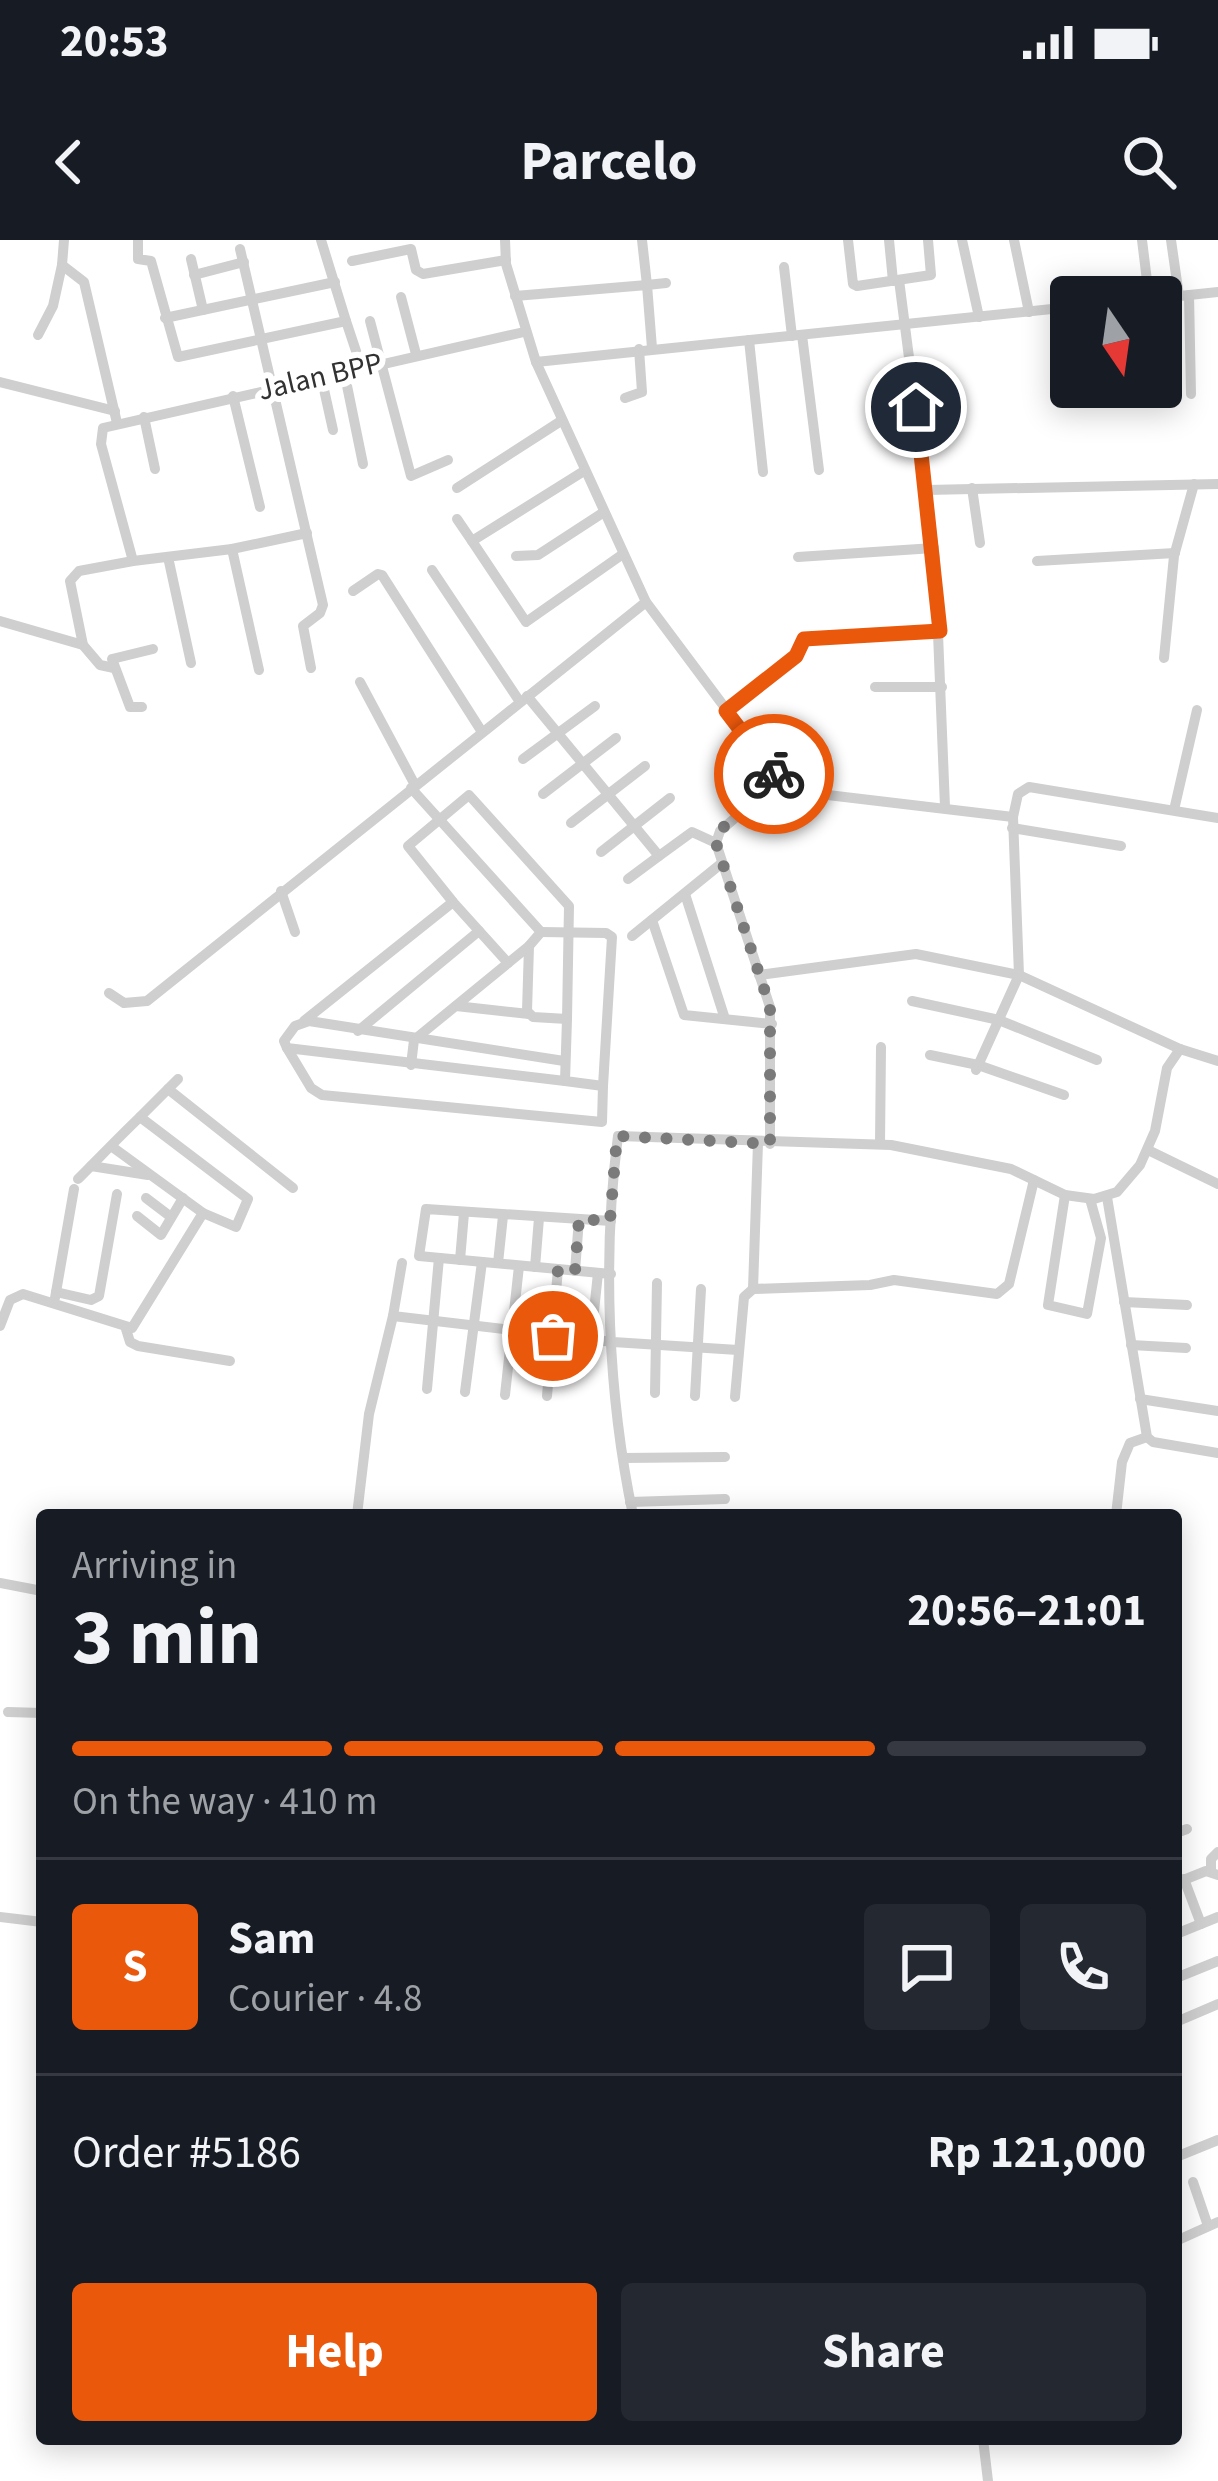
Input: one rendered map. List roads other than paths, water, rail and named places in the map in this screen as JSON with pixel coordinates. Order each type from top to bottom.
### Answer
[{"type":"street","points":[[38,335],[53,306],[64,240]]},
{"type":"street","points":[[138,240],[138,259],[151,261],[178,357],[346,321]]},
{"type":"street","points":[[321,240],[358,359],[326,375],[333,430]]},
{"type":"street","points":[[506,240],[506,260],[524,332],[646,602],[779,780],[794,791],[945,807],[1120,846]]},
{"type":"street","points":[[625,398],[642,392],[647,285],[642,240]]},
{"type":"street","points":[[848,240],[854,285],[931,275],[928,240]]},
{"type":"street","points":[[889,240],[934,548],[945,807]]},
{"type":"street","points":[[962,240],[980,317]]},
{"type":"street","points":[[1014,240],[1029,312]]},
{"type":"street","points":[[1142,240],[1146,276]]},
{"type":"street","points":[[1171,240],[1184,296],[1191,394]]},
{"type":"street","points":[[352,261],[411,249],[418,273],[423,274],[506,260]]},
{"type":"street","points":[[194,275],[242,255],[322,605],[320,614],[303,626],[311,668]]},
{"type":"street","points":[[190,259],[203,310]]},
{"type":"street","points":[[62,265],[84,282],[116,417]]},
{"type":"street","points":[[784,267],[819,470]]},
{"type":"street","points":[[164,318],[252,299],[292,283],[335,282]]},
{"type":"street","points":[[515,296],[666,283]]},
{"type":"street","points":[[1184,296],[1218,292]]},
{"type":"street","points":[[401,297],[416,354]]},
{"type":"street","points":[[536,362],[1050,310]]},
{"type":"street","points":[[370,321],[411,476],[448,460]]},
{"type":"street","name":"Jalan BPP","points":[[116,417],[144,417],[524,332]]},
{"type":"street","points":[[748,340],[764,472]]},
{"type":"street","points":[[344,371],[363,464]]},
{"type":"street","points":[[0,382],[116,417]]},
{"type":"street","points":[[233,396],[260,507]]},
{"type":"street","points":[[116,417],[100,436],[134,561]]},
{"type":"street","points":[[144,417],[155,469]]},
{"type":"street","points":[[457,488],[561,421]]},
{"type":"street","points":[[472,541],[584,471]]},
{"type":"street","points":[[1164,658],[1175,553],[1194,484]]},
{"type":"street","points":[[927,490],[1218,484]]},
{"type":"street","points":[[972,488],[980,543]]},
{"type":"street","points":[[516,556],[538,555],[604,512]]},
{"type":"street","points":[[457,519],[526,622],[623,554]]},
{"type":"street","points":[[114,668],[100,665],[83,645],[72,575],[307,533]]},
{"type":"street","points":[[798,557],[934,548]]},
{"type":"street","points":[[232,549],[259,670]]},
{"type":"street","points":[[1036,561],[1175,553]]},
{"type":"street","points":[[168,557],[191,663]]},
{"type":"street","points":[[432,570],[524,699],[659,856]]},
{"type":"street","points":[[353,591],[382,575],[482,732]]},
{"type":"street","points":[[110,993],[124,1003],[147,1001],[646,602]]},
{"type":"street","points":[[0,621],[83,645]]},
{"type":"street","points":[[726,711],[796,656],[806,638],[940,631]]},
{"type":"street","points":[[142,707],[130,707],[114,658],[153,649]]},
{"type":"street","points":[[360,682],[413,786],[541,932],[606,933],[614,942],[604,1118],[597,1124],[322,1095],[311,1088],[286,1048],[288,1033],[453,902]]},
{"type":"street","points":[[875,687],[942,687]]},
{"type":"street","points":[[523,759],[595,706]]},
{"type":"street","points":[[1174,810],[1197,710]]},
{"type":"street","points":[[543,794],[616,737]]},
{"type":"street","points":[[571,823],[645,766]]},
{"type":"street","points":[[753,1289],[772,1024],[716,843],[720,830],[779,780]]},
{"type":"street","points":[[977,1067],[1019,976],[1012,822],[1018,794],[1029,787],[1218,818]]},
{"type":"street","points":[[508,963],[408,848],[471,795],[568,903],[565,1081]]},
{"type":"street","points":[[601,852],[670,799]]},
{"type":"street","points":[[628,879],[692,832],[716,843]]},
{"type":"street","points":[[632,936],[722,863]]},
{"type":"street","points":[[281,891],[295,932]]},
{"type":"street","points":[[686,894],[724,1019]]},
{"type":"street","points":[[652,920],[681,1012],[772,1024]]},
{"type":"street","points":[[358,1031],[479,931]]},
{"type":"street","points":[[411,1065],[413,1040],[541,932]]},
{"type":"street","points":[[529,946],[529,1014]]},
{"type":"street","points":[[759,975],[908,953],[1019,976],[1180,1049],[1218,1061]]},
{"type":"street","points":[[912,1001],[999,1019],[1096,1060]]},
{"type":"street","points":[[456,1006],[567,1019]]},
{"type":"street","points":[[304,1021],[565,1061]]},
{"type":"street","points":[[880,1144],[881,1047]]},
{"type":"street","points":[[286,1048],[603,1086]]},
{"type":"street","points":[[591,1340],[605,1274],[617,1136],[880,1144],[1012,1169],[1065,1195],[1107,1197],[1124,1186],[1148,1150],[1167,1068],[1180,1049]]},
{"type":"street","points":[[930,1055],[1064,1095]]},
{"type":"street","points":[[55,1298],[76,1184],[178,1078]]},
{"type":"street","points":[[168,1089],[293,1187]]},
{"type":"street","points":[[111,1146],[203,1213],[236,1227],[251,1193],[140,1117]]},
{"type":"street","points":[[1148,1150],[1218,1184]]},
{"type":"street","points":[[91,1166],[152,1176]]},
{"type":"street","points":[[735,1397],[744,1297],[753,1289],[894,1280],[997,1294],[1009,1284],[1034,1180]]},
{"type":"street","points":[[0,1327],[13,1296],[91,1300],[101,1293],[117,1194]]},
{"type":"street","points":[[427,1195],[419,1256],[605,1274]]},
{"type":"street","points":[[1065,1195],[1048,1305],[1087,1314],[1102,1238],[1090,1199]]},
{"type":"street","points":[[1107,1197],[1147,1437],[1218,1453]]},
{"type":"street","points":[[146,1198],[171,1217]]},
{"type":"street","points":[[137,1216],[161,1235],[183,1198]]},
{"type":"street","points":[[426,1210],[610,1221]]},
{"type":"street","points":[[126,1329],[140,1321],[203,1213]]},
{"type":"street","points":[[460,1260],[464,1213]]},
{"type":"street","points":[[498,1263],[503,1216]]},
{"type":"street","points":[[535,1267],[539,1218]]},
{"type":"street","points":[[575,1271],[579,1219]]},
{"type":"street","points":[[427,1389],[440,1258]]},
{"type":"street","points":[[465,1392],[482,1262]]},
{"type":"street","points":[[358,1509],[369,1414],[402,1263]]},
{"type":"street","points":[[505,1395],[519,1265]]},
{"type":"street","points":[[547,1396],[558,1269]]},
{"type":"street","points":[[605,1274],[631,1508],[725,1498]]},
{"type":"street","points":[[655,1393],[657,1283]]},
{"type":"street","points":[[695,1396],[701,1289]]},
{"type":"street","points":[[55,1298],[126,1329],[130,1342],[138,1346],[230,1361]]},
{"type":"street","points":[[1124,1302],[1187,1305]]},
{"type":"street","points":[[393,1316],[591,1340],[738,1350]]},
{"type":"street","points":[[1131,1345],[1186,1348]]},
{"type":"street","points":[[1140,1399],[1218,1411]]},
{"type":"street","points":[[1117,1509],[1122,1462],[1130,1443],[1147,1437]]},
{"type":"street","points":[[623,1458],[725,1457]]},
{"type":"street","points":[[0,1583],[36,1590]]},
{"type":"street","points":[[8,1712],[36,1713]]},
{"type":"street","points":[[1182,1881],[1214,1873],[1210,1859],[1218,1852]]},
{"type":"street","points":[[1182,1885],[1201,1924]]},
{"type":"street","points":[[0,1917],[36,1921]]},
{"type":"street","points":[[1182,1932],[1218,1917]]},
{"type":"street","points":[[1182,1975],[1218,1960]]},
{"type":"street","points":[[1182,2019],[1218,2004]]},
{"type":"street","points":[[1182,2155],[1218,2140]]},
{"type":"street","points":[[1182,2238],[1213,2224],[1193,2182]]},
{"type":"street","points":[[983,2445],[988,2481]]}]
